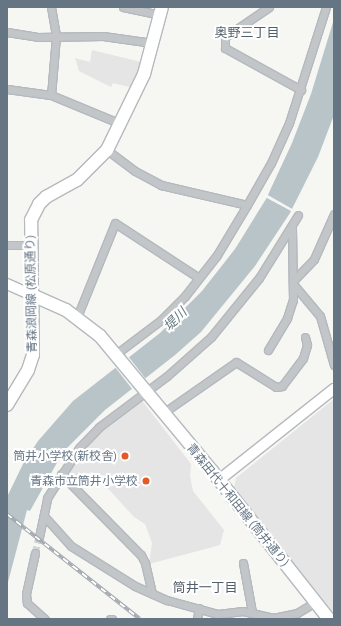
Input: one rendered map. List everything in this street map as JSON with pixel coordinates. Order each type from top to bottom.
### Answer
[{"type":"main road","name":"青森浪岡線 (松原通り)","points":[[7,405],[32,360],[32,295],[29,227],[39,204],[46,197],[77,180],[107,150],[121,124],[144,74],[161,11]]},
{"type":"main road","name":"青森田代十和田線 (筒井通り)","points":[[32,295],[77,317],[117,355],[163,414],[219,480],[329,619]]},
{"type":"street","points":[[50,7],[56,36],[51,95]]},
{"type":"street","points":[[123,7],[161,11]]},
{"type":"street","points":[[269,7],[225,37],[225,48],[301,90]]},
{"type":"street","points":[[117,355],[172,310],[216,256],[248,206],[274,158],[301,90],[326,7]]},
{"type":"street","points":[[7,32],[38,37],[103,36],[153,42]]},
{"type":"street","points":[[7,89],[51,95],[121,124]]},
{"type":"street","points":[[107,150],[135,171],[161,185],[248,206]]},
{"type":"street","points":[[294,283],[314,259],[334,214]]},
{"type":"street","points":[[39,537],[44,516],[44,505],[61,474],[79,448],[99,427],[190,356],[226,320],[258,278],[292,227],[298,215]]},
{"type":"street","points":[[77,317],[115,223],[199,278]]},
{"type":"street","points":[[268,350],[290,311],[294,283],[292,227]]},
{"type":"street","points":[[7,245],[30,245]]},
{"type":"street","points":[[294,283],[320,316],[334,365]]},
{"type":"street","points":[[7,284],[32,295]]},
{"type":"street","points":[[163,414],[236,362],[276,387],[282,386],[303,358],[307,345],[306,337]]},
{"type":"street","points":[[219,480],[334,389]]},
{"type":"street","points":[[61,474],[141,555],[145,563],[152,593]]},
{"type":"street","points":[[44,516],[71,546],[152,593],[199,608],[218,614],[243,611],[273,618],[297,613],[315,602]]},
{"type":"street","points":[[36,553],[26,594],[27,603],[38,616],[45,619]]},
{"type":"street","points":[[243,563],[252,612]]},
{"type":"street","points":[[197,619],[199,608]]},
{"type":"shaded area","points":[[92,50],[141,62],[133,88],[113,83],[111,87],[79,71],[75,58],[90,62]]},
{"type":"shaded area","name":"青森市立筒井小学校","points":[[140,398],[191,464],[190,476],[193,491],[224,530],[220,545],[149,564],[152,543],[145,524],[134,517],[93,472],[71,478],[66,472],[111,420]]},
{"type":"shaded area","points":[[334,399],[334,613],[234,488],[236,478]]},
{"type":"water","name":"堤川","points":[[334,19],[334,115],[318,157],[290,213],[255,266],[201,332],[175,355],[105,410],[63,452],[30,511],[27,510],[7,586],[7,497],[23,464],[38,441],[73,401],[160,333],[202,291],[235,249],[266,199],[292,143],[311,94]]},
{"type":"pier","points":[[266,194],[294,210],[293,212],[265,197]]},
{"type":"pier","points":[[128,356],[147,380],[134,391],[115,366]]},
{"type":"tunnel","points":[[35,553],[39,537]]},
{"type":"railway","points":[[7,514],[140,619]]},
{"type":"place","name":"筒井小学校(新校舎)","points":[[125,456]]},
{"type":"place","name":"青森市立筒井小学校","points":[[146,481]]},
{"type":"district","name":"奥野三丁目","points":[[247,32]]},
{"type":"district","name":"筒井一丁目","points":[[205,587]]}]
